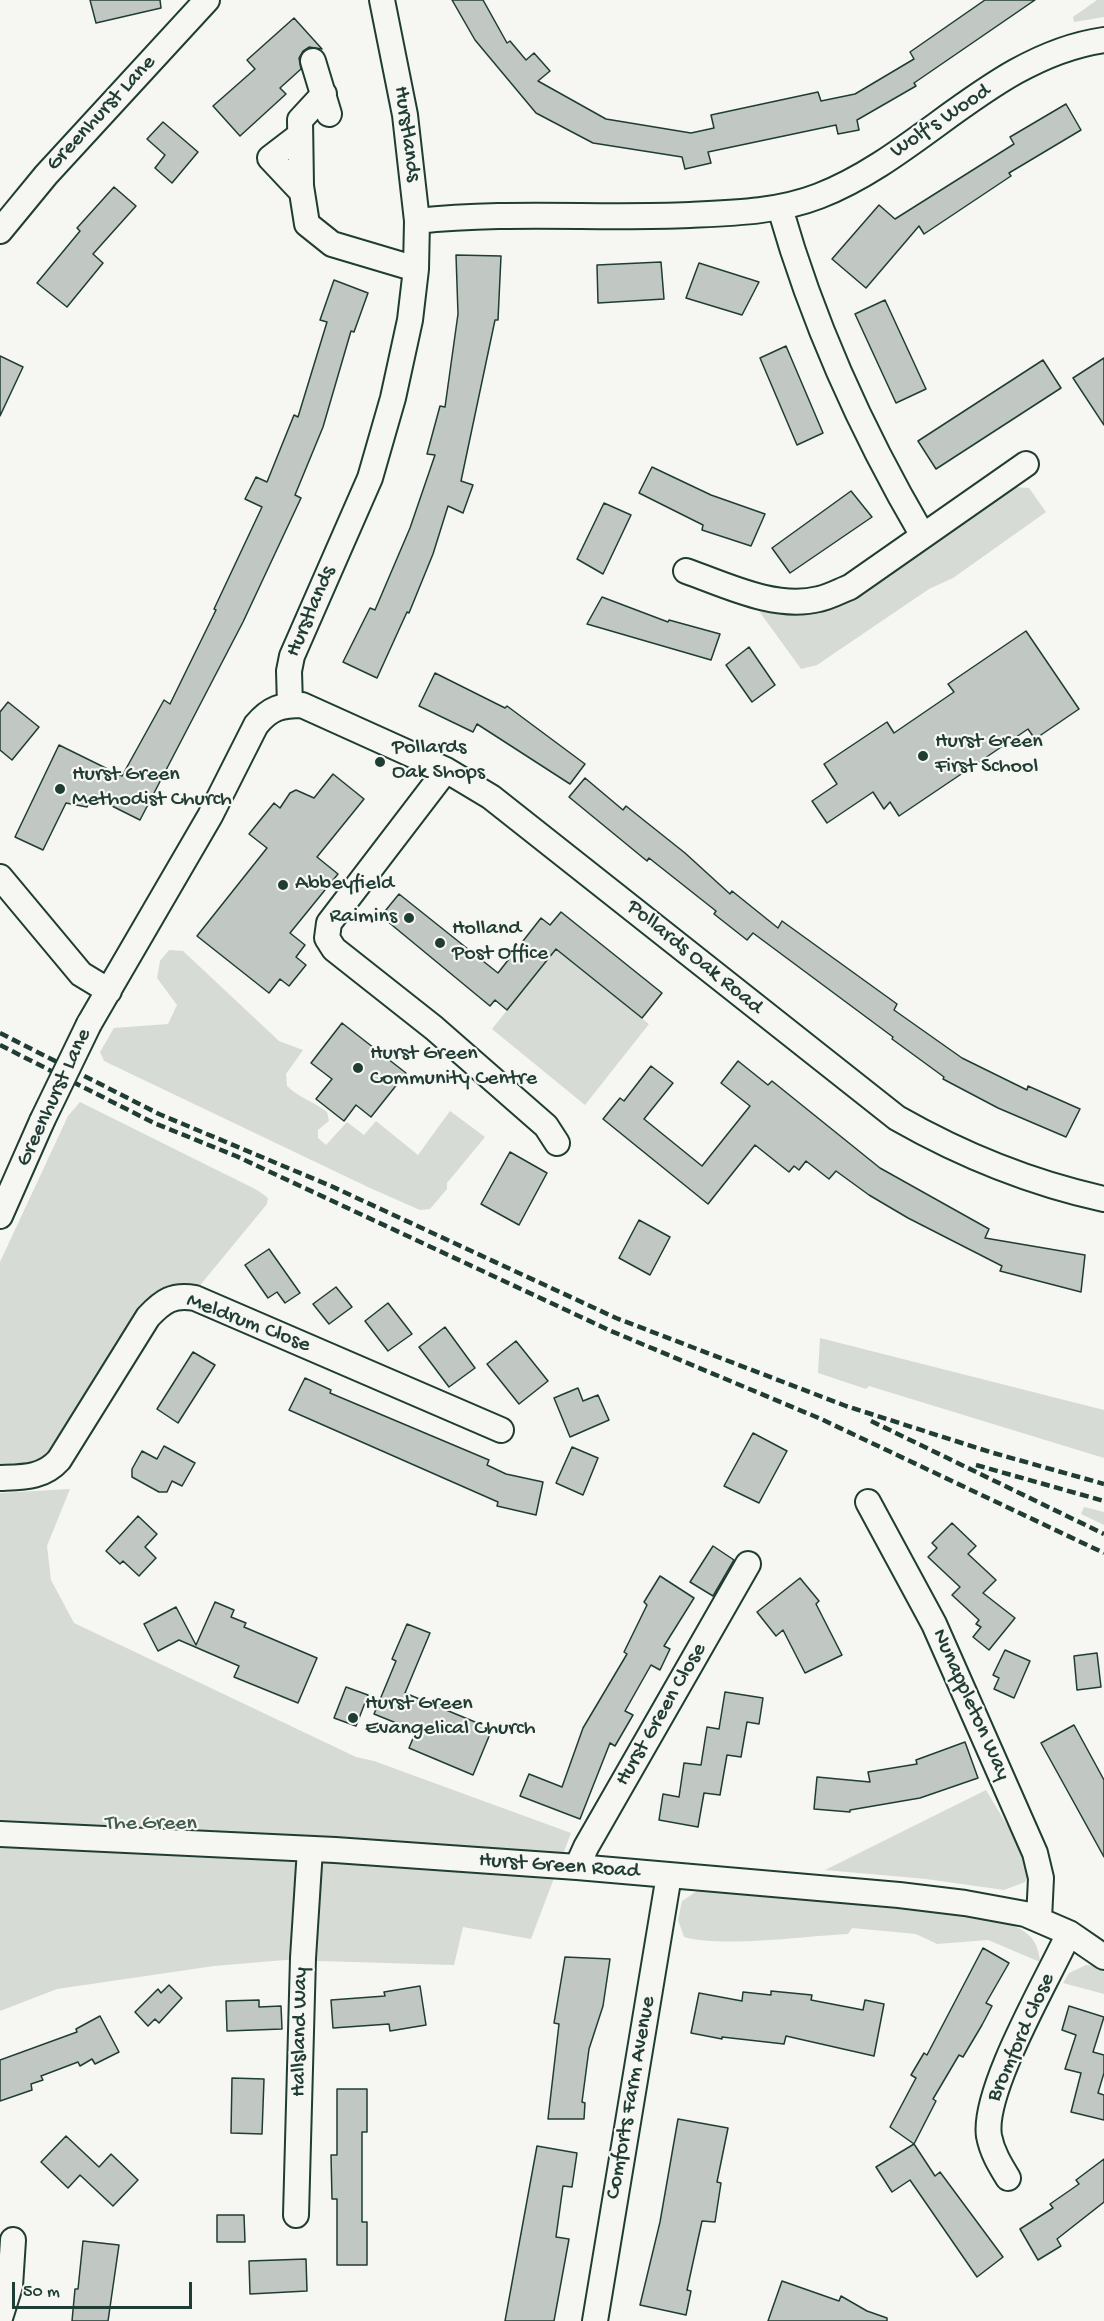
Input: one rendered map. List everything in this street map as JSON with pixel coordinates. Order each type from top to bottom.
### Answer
[{"type":"street","name":"Greenhurst Lane","points":[[0,231],[46,176],[207,0]]},
{"type":"street","name":"Hurstlands","points":[[290,705],[289,671],[292,656],[370,478],[390,409],[410,320],[416,269],[417,221],[405,115],[382,0]]},
{"type":"street","name":"Wolf's Wood","points":[[417,221],[659,216],[780,208],[820,196],[864,174],[1021,68],[1054,52],[1104,40]]},
{"type":"street","points":[[313,61],[326,104],[300,120],[301,191],[307,224],[332,244],[416,269]]},
{"type":"street","points":[[780,208],[814,314],[834,364],[889,478],[923,536]]},
{"type":"street","points":[[686,571],[753,594],[789,602],[818,599],[850,587],[1026,464]]},
{"type":"street","points":[[0,877],[81,974],[109,992],[210,816],[256,725],[276,707],[290,705]]},
{"type":"street","name":"Pollards Oak Road","points":[[290,705],[314,709],[446,770],[491,797],[897,1118],[932,1138],[1011,1172],[1072,1192],[1104,1199]]},
{"type":"street","points":[[446,770],[329,923],[327,938],[334,949],[434,1028],[546,1126],[557,1143]]},
{"type":"street","name":"Greenhurst Lane","points":[[0,1216],[42,1121],[92,1019],[109,992]]},
{"type":"street","name":"Meldrum Close","points":[[0,1478],[35,1476],[50,1470],[59,1460],[148,1317],[164,1301],[180,1295],[195,1298],[501,1430]]},
{"type":"street","name":"Nunappleton Way","points":[[868,1502],[934,1624],[1035,1853],[1041,1878],[1039,1919]]},
{"type":"street","name":"Hurst Green Close","points":[[577,1867],[586,1847],[748,1564]]},
{"type":"street","name":"Hurst Green Road","points":[[0,1834],[310,1849],[577,1867],[964,1903],[1039,1919],[1069,1933],[1104,1957]]},
{"type":"street","name":"Hallsland Way","points":[[296,2215],[303,1958],[310,1849]]},
{"type":"street","name":"Comforts Farm Avenue","points":[[595,2321],[669,1875]]},
{"type":"street","name":"Bromford Close","points":[[1008,2178],[996,2156],[989,2135],[989,2114],[997,2083],[1069,1933]]},
{"type":"street","points":[[0,2318],[10,2286],[13,2240]]},
{"type":"green space","points":[[1097,0],[1104,0],[1104,17],[1074,22],[1073,17]]},
{"type":"green space","points":[[1013,487],[1029,488],[1046,512],[953,578],[929,589],[817,665],[801,669],[759,611],[801,616],[827,610],[859,596]]},
{"type":"green space","points":[[556,949],[649,1024],[585,1105],[492,1029]]},
{"type":"green space","points":[[169,950],[183,951],[279,1041],[303,1050],[286,1074],[287,1086],[296,1094],[327,1112],[329,1121],[318,1130],[318,1138],[326,1145],[347,1122],[364,1135],[376,1121],[418,1155],[450,1111],[485,1137],[447,1183],[447,1189],[430,1209],[420,1210],[370,1188],[104,1061],[100,1052],[114,1028],[168,1024],[177,1005],[157,978],[160,961]]},
{"type":"green space","points":[[80,1102],[257,1190],[268,1198],[267,1204],[197,1289],[183,1287],[54,1455],[38,1463],[0,1468],[0,1262],[68,1116]]},
{"type":"green space","points":[[820,1338],[1104,1410],[1104,1458],[869,1386],[866,1389],[818,1373]]},
{"type":"green space","name":"The Green","points":[[70,1489],[47,1546],[51,1580],[74,1623],[356,1757],[374,1761],[571,1833],[531,1939],[463,1927],[454,1965],[285,1960],[214,1966],[57,1989],[0,2011],[0,1493]]},
{"type":"green space","points":[[1084,1507],[1104,1512],[1104,1525],[1081,1514]]},
{"type":"green space","points":[[986,1790],[1029,1862],[1030,1873],[1025,1882],[1004,1890],[926,1879],[825,1870]]},
{"type":"green space","points":[[718,1889],[991,1919],[1024,1931],[1035,1943],[1040,1962],[988,1940],[937,1944],[916,1934],[852,1928],[848,1934],[765,1940],[721,1941],[684,1937],[678,1920],[682,1901],[697,1891]]},
{"type":"green space","points":[[1086,1965],[1097,1966],[1104,1972],[1104,1994],[1063,1983],[1069,1973]]},
{"type":"building","points":[[90,0],[160,0],[161,8],[96,23]]},
{"type":"building","points":[[452,0],[483,0],[507,43],[510,41],[526,60],[534,53],[550,71],[538,81],[606,119],[691,133],[714,128],[711,115],[818,92],[821,101],[855,94],[914,59],[910,52],[985,0],[1035,0],[914,83],[916,86],[857,120],[859,130],[838,134],[836,125],[708,152],[711,163],[685,169],[682,157],[593,143],[536,113],[475,40]]},
{"type":"building","points":[[294,18],[322,49],[309,47],[303,51],[299,58],[301,69],[280,88],[286,94],[240,136],[213,106],[255,69],[247,60]]},
{"type":"building","points":[[1066,104],[1081,130],[1009,173],[1011,176],[924,234],[919,226],[866,288],[832,259],[879,205],[895,219],[1014,144],[1010,137]]},
{"type":"building","points":[[163,122],[198,152],[172,183],[155,168],[165,155],[147,139]]},
{"type":"building","points":[[114,187],[136,206],[93,254],[103,263],[67,307],[37,283],[80,231],[77,228]]},
{"type":"building","points":[[456,255],[501,256],[498,320],[495,320],[461,481],[473,485],[463,513],[448,506],[433,554],[409,613],[407,612],[377,678],[343,662],[370,608],[375,610],[410,528],[435,455],[427,454],[440,406],[445,407],[458,314]]},
{"type":"building","points":[[661,262],[664,299],[598,303],[597,265]]},
{"type":"building","points":[[699,263],[759,282],[742,315],[686,298]]},
{"type":"building","points":[[334,280],[368,293],[354,332],[351,331],[323,427],[295,495],[301,498],[243,622],[140,820],[92,796],[87,807],[66,803],[43,850],[15,837],[59,745],[122,776],[164,700],[170,704],[216,610],[214,609],[262,507],[245,499],[256,477],[267,482],[294,415],[298,417],[327,322],[320,320]]},
{"type":"building","points":[[885,300],[926,389],[896,403],[855,314]]},
{"type":"building","points":[[786,346],[823,433],[797,445],[760,358]]},
{"type":"building","points":[[0,356],[23,367],[0,416]]},
{"type":"building","points":[[1104,358],[1104,425],[1073,378]]},
{"type":"building","points":[[1043,360],[1061,388],[936,469],[918,441]]},
{"type":"building","points":[[652,467],[711,495],[765,514],[751,546],[702,530],[703,525],[639,493]]},
{"type":"building","points":[[851,491],[872,517],[790,573],[772,548]]},
{"type":"building","points":[[604,503],[631,515],[603,574],[577,559]]},
{"type":"building","points":[[602,597],[668,622],[669,620],[720,634],[711,660],[587,624]]},
{"type":"building","points":[[1026,631],[1079,709],[1035,739],[1028,729],[899,816],[890,802],[884,809],[873,792],[827,823],[812,801],[837,784],[824,764],[887,722],[894,733],[954,692],[948,684]]},
{"type":"building","points":[[749,647],[775,685],[752,702],[726,665]]},
{"type":"building","points":[[435,673],[505,708],[507,706],[585,764],[570,784],[477,724],[473,732],[419,706]]},
{"type":"building","points":[[8,702],[39,727],[12,760],[0,750],[0,712]]},
{"type":"building","name":"Abbeyfield","points":[[333,774],[364,799],[317,857],[338,874],[290,933],[305,945],[296,957],[306,965],[289,986],[280,979],[269,993],[197,936],[267,848],[249,834],[274,803],[280,808],[290,793],[296,790],[314,798]]},
{"type":"building","points":[[585,778],[623,810],[626,806],[685,853],[730,894],[732,891],[778,928],[782,921],[897,1004],[894,1010],[962,1058],[1027,1090],[1028,1086],[1080,1109],[1066,1137],[998,1108],[943,1079],[944,1077],[892,1039],[893,1037],[753,933],[747,940],[714,914],[716,911],[649,858],[647,861],[569,797]]},
{"type":"building","points":[[399,894],[498,973],[541,918],[550,925],[561,912],[662,993],[642,1018],[556,949],[507,1010],[495,1000],[490,1006],[381,916]]},
{"type":"building","name":"Hurst Green Community Centre","points":[[342,1023],[406,1073],[371,1117],[356,1105],[344,1121],[316,1099],[332,1079],[311,1063]]},
{"type":"building","points":[[738,1061],[768,1085],[772,1081],[880,1168],[989,1229],[985,1238],[1085,1255],[1081,1292],[1000,1271],[1002,1266],[908,1218],[869,1195],[836,1171],[829,1179],[806,1161],[799,1170],[794,1166],[789,1172],[755,1145],[708,1204],[603,1119],[620,1098],[624,1101],[651,1066],[673,1083],[644,1119],[702,1166],[750,1106],[721,1083]]},
{"type":"building","points":[[510,1152],[547,1173],[519,1225],[481,1204]]},
{"type":"building","points":[[639,1220],[670,1237],[650,1275],[619,1258]]},
{"type":"building","points":[[269,1249],[300,1293],[285,1303],[277,1292],[268,1298],[245,1265]]},
{"type":"building","points":[[336,1287],[352,1307],[329,1324],[313,1304]]},
{"type":"building","points":[[388,1303],[412,1334],[388,1351],[365,1321]]},
{"type":"building","points":[[445,1327],[475,1368],[449,1387],[419,1347]]},
{"type":"building","points":[[516,1341],[548,1381],[519,1404],[487,1364]]},
{"type":"building","points":[[193,1352],[215,1365],[178,1423],[157,1409]]},
{"type":"building","points":[[305,1378],[331,1390],[330,1393],[489,1460],[487,1465],[506,1474],[543,1482],[536,1515],[497,1506],[498,1502],[289,1410]]},
{"type":"building","points":[[578,1388],[583,1401],[598,1395],[609,1420],[570,1437],[554,1398]]},
{"type":"building","points":[[753,1433],[787,1451],[759,1503],[724,1486]]},
{"type":"building","points":[[164,1446],[195,1463],[182,1486],[172,1481],[167,1492],[159,1492],[132,1477],[132,1469],[142,1451],[157,1459]]},
{"type":"building","points":[[572,1447],[598,1458],[583,1495],[556,1483]]},
{"type":"building","points":[[138,1516],[157,1534],[145,1547],[156,1558],[139,1576],[123,1561],[120,1564],[106,1551]]},
{"type":"building","points":[[952,1523],[976,1546],[968,1554],[996,1580],[983,1593],[1015,1618],[989,1650],[973,1637],[981,1627],[976,1624],[979,1620],[952,1595],[960,1587],[928,1557],[937,1548],[932,1543]]},
{"type":"building","points":[[713,1546],[734,1560],[713,1596],[690,1582]]},
{"type":"building","points":[[660,1576],[694,1598],[664,1646],[670,1649],[660,1670],[651,1665],[625,1711],[633,1715],[615,1746],[610,1743],[580,1819],[520,1796],[529,1774],[562,1787],[583,1728],[627,1654],[624,1652],[647,1605],[644,1602]]},
{"type":"building","points":[[800,1578],[819,1601],[816,1604],[842,1655],[805,1673],[783,1630],[776,1636],[757,1612]]},
{"type":"building","points":[[215,1602],[234,1610],[231,1617],[246,1623],[244,1627],[317,1658],[298,1703],[234,1677],[239,1666],[179,1640],[158,1651],[144,1624],[176,1607],[196,1645]]},
{"type":"building","points":[[407,1624],[430,1633],[405,1693],[492,1729],[473,1775],[409,1748],[416,1731],[374,1714],[396,1661],[392,1659]]},
{"type":"building","points":[[1005,1650],[1030,1661],[1014,1698],[994,1689],[999,1678],[993,1675]]},
{"type":"building","points":[[1097,1653],[1101,1687],[1077,1690],[1074,1656]]},
{"type":"building","points":[[346,1687],[368,1695],[356,1726],[334,1718]]},
{"type":"building","points":[[725,1692],[763,1698],[759,1724],[747,1722],[741,1757],[727,1755],[720,1795],[704,1793],[698,1827],[659,1820],[663,1794],[679,1797],[684,1763],[701,1765],[707,1727],[719,1729]]},
{"type":"building","points":[[1074,1725],[1104,1780],[1104,1857],[1041,1743]]},
{"type":"building","points":[[965,1742],[978,1778],[920,1798],[850,1810],[850,1812],[814,1809],[817,1777],[870,1782],[868,1772],[917,1764],[916,1760]]},
{"type":"building","points":[[983,1948],[1009,1963],[986,2003],[992,2006],[963,2057],[959,2055],[933,2099],[936,2101],[914,2144],[890,2127],[916,2078],[911,2075],[924,2053],[927,2055]]},
{"type":"building","points":[[565,1957],[610,1959],[603,2006],[589,2049],[582,2102],[585,2103],[584,2119],[548,2119],[559,2024],[554,2023]]},
{"type":"building","points":[[169,1985],[182,1998],[159,2023],[155,2019],[148,2026],[135,2012],[158,1989],[161,1993]]},
{"type":"building","points":[[420,1986],[426,2025],[390,2031],[389,2024],[333,2028],[331,2000],[385,1996],[384,1992]]},
{"type":"building","points":[[771,1991],[812,1995],[811,2000],[863,2010],[865,2000],[884,2004],[874,2056],[786,2036],[784,2044],[722,2037],[722,2039],[691,2033],[699,1993],[742,2001],[743,1992],[771,1995]]},
{"type":"building","points":[[259,2000],[259,2007],[281,2006],[282,2029],[227,2031],[226,2001]]},
{"type":"building","points":[[1069,2006],[1104,2017],[1093,2052],[1104,2055],[1104,2073],[1098,2093],[1104,2095],[1104,2120],[1071,2112],[1081,2073],[1065,2069],[1076,2035],[1062,2030]]},
{"type":"building","points":[[100,2016],[119,2052],[95,2064],[92,2059],[80,2066],[78,2062],[41,2076],[43,2080],[31,2084],[32,2090],[0,2101],[0,2060],[77,2032],[76,2029]]},
{"type":"building","points":[[232,2078],[264,2079],[262,2134],[231,2133]]},
{"type":"building","points":[[337,2089],[367,2089],[367,2132],[362,2132],[362,2222],[367,2222],[367,2265],[337,2265],[337,2199],[332,2199],[331,2155],[337,2155]]},
{"type":"building","points":[[678,2119],[728,2128],[717,2182],[721,2183],[715,2222],[702,2221],[687,2290],[691,2291],[686,2315],[640,2305],[660,2222]]},
{"type":"building","points":[[66,2136],[99,2167],[111,2154],[138,2180],[113,2206],[80,2175],[68,2188],[41,2162]]},
{"type":"building","points":[[914,2144],[935,2176],[940,2172],[1003,2257],[977,2277],[910,2180],[892,2192],[876,2167]]},
{"type":"building","points":[[537,2146],[577,2153],[572,2187],[563,2186],[556,2237],[569,2239],[554,2321],[505,2321]]},
{"type":"building","points":[[1104,2159],[1104,2202],[1057,2239],[1061,2246],[1038,2260],[1020,2229],[1053,2208],[1050,2204],[1079,2184],[1076,2180]]},
{"type":"building","points":[[217,2215],[244,2215],[245,2242],[217,2242]]},
{"type":"building","points":[[83,2241],[119,2245],[108,2321],[72,2321]]},
{"type":"building","points":[[306,2259],[307,2291],[250,2294],[249,2261]]},
{"type":"building","points":[[782,2281],[839,2301],[841,2296],[867,2311],[887,2318],[887,2321],[768,2321]]},
{"type":"railway","points":[[0,1033],[159,1114],[331,1186],[616,1318],[846,1406],[990,1452],[1104,1484]]},
{"type":"railway","points":[[0,1045],[154,1123],[236,1156],[611,1331],[821,1419],[1104,1553]]},
{"type":"railway","points":[[871,1421],[1104,1534]]},
{"type":"railway","points":[[976,1465],[1104,1501]]},
{"type":"place","name":"Hurst Green First School","points":[[923,756]]},
{"type":"place","name":"Pollards Oak Shops","points":[[380,762]]},
{"type":"place","name":"Hurst Green Methodist Church","points":[[60,789]]},
{"type":"place","name":"Abbeyfield","points":[[283,885]]},
{"type":"place","name":"Raimins","points":[[409,918]]},
{"type":"place","name":"Holland Post Office","points":[[440,943]]},
{"type":"place","name":"Hurst Green Community Centre","points":[[358,1068]]},
{"type":"place","name":"Hurst Green Evangelical Church","points":[[353,1718]]}]
